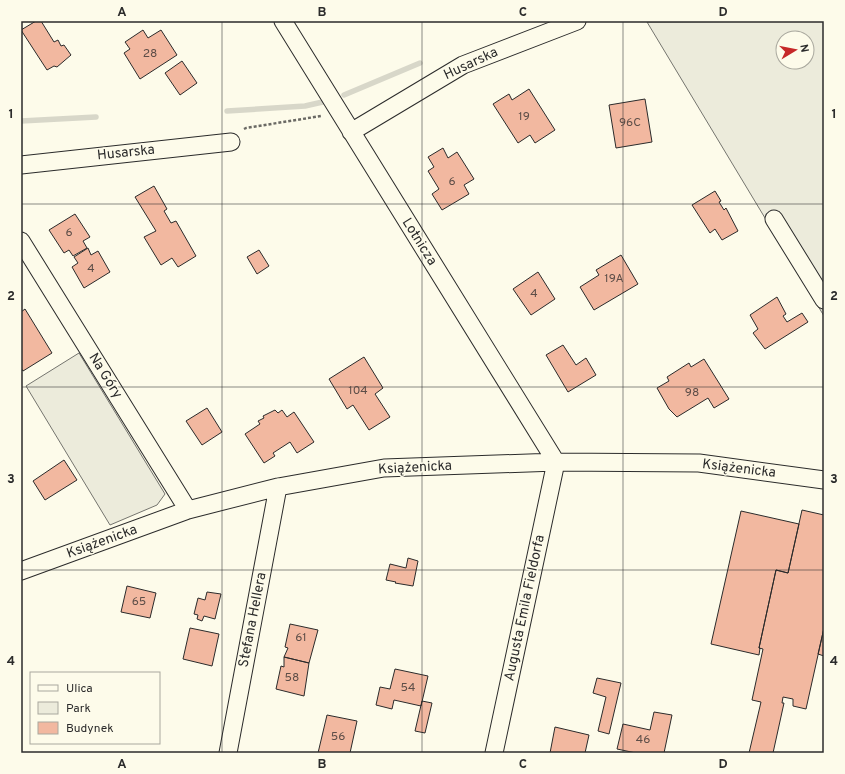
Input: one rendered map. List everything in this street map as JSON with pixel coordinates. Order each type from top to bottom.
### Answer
[{"type":"street","name":"Lotnicza","points":[[283,21],[316,72],[339,113],[556,462]]},
{"type":"street","name":"Husarska","points":[[351,132],[463,65],[577,21]]},
{"type":"street","name":"Husarska","points":[[21,165],[231,142]]},
{"type":"street","points":[[774,219],[824,300]]},
{"type":"street","name":"Na Góry","points":[[21,241],[188,510]]},
{"type":"street","name":"Książenicka","points":[[21,571],[188,510],[278,487],[384,468],[556,462],[699,463],[824,480]]},
{"type":"street","name":"Augusta Emila Fieldorfa","points":[[494,753],[556,462]]},
{"type":"street","name":"Stefana Hellera","points":[[228,753],[278,487]]},
{"type":"path","points":[[231,142],[246,128],[339,113]]},
{"type":"green space","points":[[824,21],[824,316],[647,22]]},
{"type":"green space","points":[[79,353],[165,494],[157,505],[110,525],[26,386]]},
{"type":"building","points":[[36,21],[41,21],[54,42],[58,40],[61,46],[64,45],[71,55],[57,67],[54,66],[47,70],[21,30]]},
{"type":"building","points":[[143,30],[148,38],[161,30],[177,55],[140,79],[124,53],[130,49],[125,42]]},
{"type":"building","points":[[182,61],[197,83],[180,95],[165,73]]},
{"type":"building","points":[[529,89],[555,130],[535,143],[530,135],[518,143],[493,104],[509,94],[512,100]]},
{"type":"building","points":[[645,99],[652,142],[616,148],[609,105]]},
{"type":"building","points":[[443,148],[448,158],[457,152],[474,179],[464,185],[469,194],[442,210],[432,194],[439,189],[428,171],[434,167],[428,157]]},
{"type":"building","points":[[154,186],[167,209],[164,211],[171,223],[176,221],[196,256],[178,267],[172,258],[161,265],[144,237],[156,231],[135,197]]},
{"type":"building","points":[[715,191],[721,201],[719,202],[724,210],[726,208],[738,231],[722,240],[715,229],[710,233],[692,205]]},
{"type":"building","points":[[75,214],[90,237],[83,241],[87,248],[73,256],[69,250],[64,253],[49,230]]},
{"type":"building","points":[[88,248],[91,255],[98,251],[110,272],[84,288],[72,267],[78,263],[74,257]]},
{"type":"building","points":[[259,250],[269,266],[257,274],[247,257]]},
{"type":"building","points":[[621,255],[638,284],[594,310],[580,287],[599,275],[596,270]]},
{"type":"building","points":[[538,272],[555,299],[531,315],[513,289]]},
{"type":"building","points":[[777,297],[786,314],[783,316],[787,322],[802,313],[808,322],[765,349],[753,333],[758,329],[750,315]]},
{"type":"building","points":[[25,309],[52,353],[23,371],[21,368],[21,312]]},
{"type":"building","points":[[563,345],[576,365],[586,358],[596,375],[568,392],[546,355]]},
{"type":"building","points":[[364,357],[383,388],[375,394],[390,417],[369,430],[353,405],[347,409],[329,379]]},
{"type":"building","points":[[704,359],[729,399],[714,408],[708,398],[677,417],[669,409],[657,388],[669,381],[667,377],[689,363],[691,367]]},
{"type":"building","points":[[207,408],[222,432],[202,445],[186,421]]},
{"type":"building","points":[[275,410],[278,413],[282,410],[287,417],[294,412],[314,442],[297,453],[290,442],[273,453],[275,456],[264,463],[245,434],[260,424],[258,421],[264,418],[263,416]]},
{"type":"building","points":[[64,460],[77,480],[45,500],[33,481]]},
{"type":"building","points":[[802,510],[824,515],[824,628],[806,709],[793,706],[793,699],[783,697],[782,703],[784,703],[773,753],[749,753],[761,702],[752,700],[763,649],[759,648],[776,570],[788,573]]},
{"type":"building","points":[[741,511],[799,524],[788,573],[776,570],[759,648],[759,655],[711,644]]},
{"type":"building","points":[[408,558],[418,561],[413,586],[386,580],[390,564],[406,568]]},
{"type":"building","points":[[127,586],[156,593],[150,618],[121,612]]},
{"type":"building","points":[[207,592],[221,594],[215,619],[204,616],[202,621],[197,619],[198,615],[194,614],[198,598],[205,600]]},
{"type":"building","points":[[290,624],[318,630],[309,663],[284,657],[288,648],[285,647]]},
{"type":"building","points":[[190,628],[219,634],[212,666],[183,659]]},
{"type":"building","points":[[824,628],[824,656],[818,654]]},
{"type":"building","points":[[284,657],[309,663],[304,696],[276,689],[281,666],[284,667]]},
{"type":"building","points":[[395,669],[428,676],[421,706],[394,700],[392,709],[376,705],[380,687],[390,689]]},
{"type":"building","points":[[597,678],[621,683],[609,734],[598,731],[606,697],[593,693]]},
{"type":"building","points":[[422,701],[432,703],[425,733],[415,731]]},
{"type":"building","points":[[654,712],[672,715],[664,753],[636,753],[617,749],[623,724],[650,730]]},
{"type":"building","points":[[327,715],[357,721],[350,753],[318,753]]},
{"type":"building","points":[[555,727],[589,735],[585,753],[550,753]]},
{"type":"waterway","points":[[344,95],[420,63]]},
{"type":"waterway","points":[[227,111],[305,106],[327,101]]},
{"type":"waterway","points":[[21,121],[96,117]]}]
